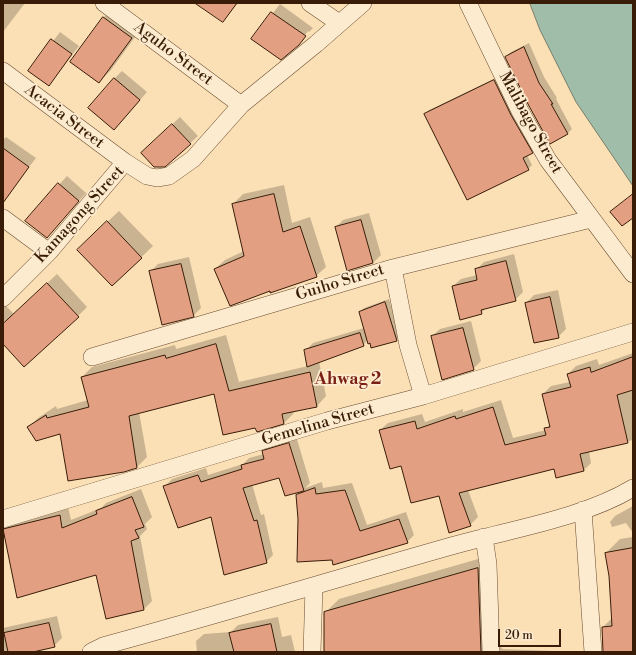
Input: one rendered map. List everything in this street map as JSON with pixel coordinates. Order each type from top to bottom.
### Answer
[{"type":"street","name":"Aguho Street","points":[[104,3],[241,105]]},
{"type":"street","points":[[310,3],[339,24]]},
{"type":"street","name":"Kamagong Street","points":[[3,298],[49,252],[125,162],[147,176],[158,178],[169,176],[193,159],[241,105],[363,3]]},
{"type":"street","name":"Malibago Street","points":[[468,3],[520,111],[548,160],[633,274]]},
{"type":"street","name":"Acacia Street","points":[[3,71],[125,162]]},
{"type":"street","points":[[3,218],[49,252]]},
{"type":"street","name":"Guiho Street","points":[[92,357],[392,268],[591,219]]},
{"type":"street","points":[[392,268],[408,346],[423,396]]},
{"type":"street","name":"Gemelina Street","points":[[3,519],[320,424],[423,396],[633,332]]},
{"type":"street","points":[[91,652],[103,646],[583,510],[614,500],[633,488]]},
{"type":"street","points":[[583,510],[593,652]]},
{"type":"street","points":[[484,537],[488,564],[491,652]]},
{"type":"street","points":[[312,652],[314,587]]},
{"type":"shaded area","points":[[530,3],[633,3],[633,186],[576,102],[540,30]]},
{"type":"building","points":[[195,3],[237,3],[223,22]]},
{"type":"building","points":[[271,12],[306,36],[299,45],[281,60],[251,39]]},
{"type":"building","points":[[103,17],[132,38],[99,83],[70,62]]},
{"type":"building","points":[[51,39],[72,54],[49,86],[28,71]]},
{"type":"building","points":[[524,47],[539,83],[553,104],[551,104],[568,134],[550,144],[505,57]]},
{"type":"building","points":[[114,78],[140,100],[114,130],[88,108]]},
{"type":"building","points":[[494,80],[511,115],[533,153],[523,158],[529,170],[467,200],[424,114]]},
{"type":"building","points":[[172,124],[191,144],[165,167],[154,167],[141,153]]},
{"type":"building","points":[[3,148],[29,167],[3,203]]},
{"type":"building","points":[[58,183],[79,201],[47,238],[25,221]]},
{"type":"building","points":[[274,194],[283,232],[300,226],[317,277],[270,293],[270,291],[230,306],[214,269],[244,256],[232,204]]},
{"type":"building","points":[[633,194],[633,218],[622,226],[610,212]]},
{"type":"building","points":[[361,220],[373,263],[347,271],[335,227]]},
{"type":"building","points":[[107,221],[142,258],[112,286],[77,250]]},
{"type":"building","points":[[506,261],[516,301],[481,310],[482,314],[460,320],[452,286],[477,280],[475,269]]},
{"type":"building","points":[[181,264],[194,317],[162,325],[149,271]]},
{"type":"building","points":[[47,283],[79,317],[24,367],[3,344],[3,324]]},
{"type":"building","points":[[550,297],[559,338],[534,343],[525,303]]},
{"type":"building","points":[[385,302],[397,341],[371,348],[370,343],[368,344],[359,312]]},
{"type":"building","points":[[463,328],[474,370],[442,380],[431,336]]},
{"type":"building","points":[[360,333],[364,346],[307,367],[304,350]]},
{"type":"building","points":[[216,344],[229,391],[310,372],[317,407],[282,414],[284,424],[257,432],[255,428],[223,435],[214,394],[129,416],[137,468],[124,472],[68,481],[60,434],[36,441],[27,427],[46,415],[47,418],[89,407],[81,377],[165,355],[166,358]]},
{"type":"building","points":[[633,357],[633,390],[617,395],[628,443],[580,454],[584,471],[556,478],[554,469],[459,493],[471,526],[449,533],[439,496],[411,503],[401,466],[390,469],[379,430],[415,421],[417,429],[455,416],[456,419],[493,407],[505,445],[546,435],[544,428],[550,427],[542,394],[571,387],[567,374],[590,367],[591,372]]},
{"type":"building","points":[[289,443],[304,491],[285,496],[279,478],[243,488],[254,521],[257,520],[267,563],[224,575],[211,517],[178,528],[163,486],[198,475],[201,482],[242,469],[241,465],[264,459],[262,451]]},
{"type":"building","points":[[315,488],[316,494],[345,490],[360,531],[399,519],[408,543],[333,565],[332,560],[297,562],[298,519],[296,495]]},
{"type":"building","points":[[132,497],[144,527],[135,530],[139,538],[131,541],[144,610],[106,619],[96,575],[17,598],[3,529],[60,515],[62,528],[97,514],[96,511]]},
{"type":"building","points":[[633,548],[633,652],[603,652],[602,627],[612,626],[609,576],[605,553]]},
{"type":"building","points":[[478,568],[481,652],[324,652],[324,612]]},
{"type":"building","points":[[49,623],[55,647],[33,652],[8,652],[4,633]]},
{"type":"building","points":[[271,624],[277,652],[234,652],[229,633]]},
{"type":"district","name":"Ahwag 2","points":[[348,380]]}]
